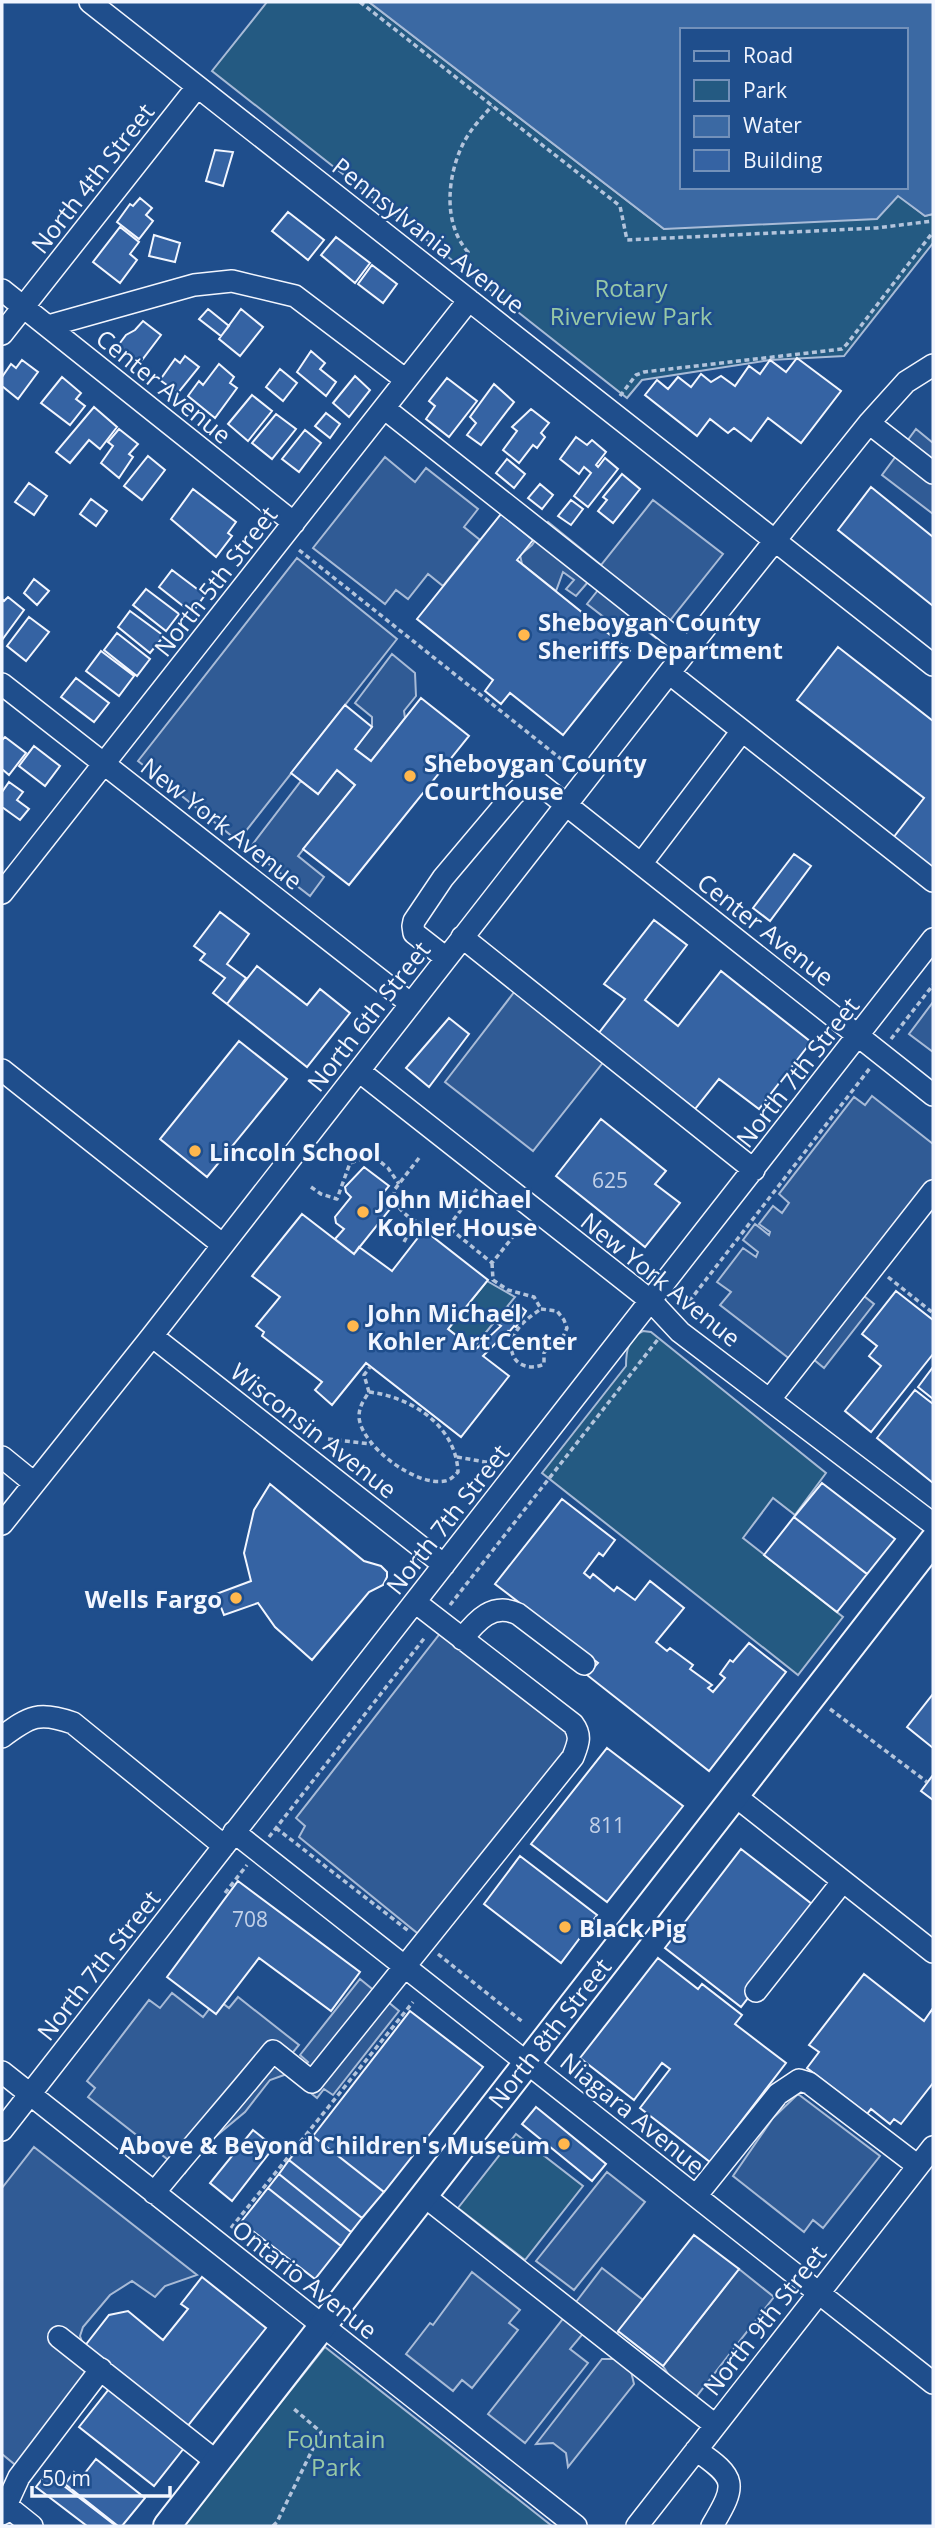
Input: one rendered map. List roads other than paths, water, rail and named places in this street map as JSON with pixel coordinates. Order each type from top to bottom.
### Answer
[{"type":"main road","name":"North 8th Street","points":[[167,2526],[933,1541]]},
{"type":"street","name":"Pennsylvania Avenue","points":[[90,2],[933,665]]},
{"type":"street","name":"North 4th Street","points":[[2,334],[197,87]]},
{"type":"street","points":[[48,326],[202,283],[232,281],[295,296],[406,380]]},
{"type":"street","name":"Center Avenue","points":[[2,290],[294,523]]},
{"type":"street","name":"North 5th Street","points":[[2,893],[469,300]]},
{"type":"street","name":"North 6th Street","points":[[2,1524],[669,673],[869,423],[906,382],[933,365]]},
{"type":"street","points":[[384,408],[689,649]]},
{"type":"street","points":[[869,423],[933,473]]},
{"type":"street","points":[[669,673],[933,881]]},
{"type":"street","name":"New York Avenue","points":[[2,684],[411,1004]]},
{"type":"street","points":[[641,864],[743,731]]},
{"type":"street","name":"Center Avenue","points":[[446,958],[419,938],[413,931],[413,926],[443,878],[513,795],[528,782],[537,782],[933,1095]]},
{"type":"street","points":[[462,937],[754,1170]]},
{"type":"street","name":"North 7th Street","points":[[2,2130],[933,939]]},
{"type":"street","points":[[2,1070],[223,1245]]},
{"type":"street","name":"New York Avenue","points":[[359,1071],[651,1301],[671,1323],[933,1524]]},
{"type":"street","points":[[770,1399],[933,1191]]},
{"type":"street","name":"Wisconsin Avenue","points":[[152,1336],[444,1565]]},
{"type":"street","points":[[2,1457],[34,1483]]},
{"type":"street","points":[[154,2193],[272,2051],[312,2082],[573,1757],[579,1742],[579,1732],[573,1724],[415,1602]]},
{"type":"street","points":[[462,1639],[475,1622],[487,1613],[509,1610],[584,1664]]},
{"type":"street","name":"Niagara Avenue","points":[[2,1737],[27,1719],[52,1715],[74,1723],[229,1839],[258,1851],[933,2383]]},
{"type":"street","points":[[734,1796],[933,1952]]},
{"type":"street","points":[[756,1991],[843,1881]]},
{"type":"street","name":"Ontario Avenue","points":[[2,2072],[576,2526]]},
{"type":"street","points":[[696,2196],[778,2094],[799,2080],[809,2083],[927,2160]]},
{"type":"street","name":"North 9th Street","points":[[637,2526],[818,2293],[927,2160]]},
{"type":"street","points":[[423,2195],[715,2426]]},
{"type":"street","points":[[59,2337],[217,2462]]},
{"type":"street","points":[[32,2526],[3,2507],[19,2477],[101,2369]]},
{"type":"street","points":[[696,2450],[719,2466],[729,2484],[729,2499],[712,2526]]},
{"type":"water","points":[[369,2],[933,2],[933,214],[925,216],[898,196],[877,219],[664,229]]},
{"type":"place","name":"Sheboygan County Sheriffs Department","points":[[524,635]]},
{"type":"place","name":"Sheboygan County Courthouse","points":[[410,776]]},
{"type":"place","name":"Lincoln School","points":[[195,1151]]},
{"type":"place","name":"John Michael Kohler House","points":[[363,1212]]},
{"type":"place","name":"John Michael Kohler Art Center","points":[[353,1326]]},
{"type":"place","name":"Wells Fargo","points":[[236,1598]]},
{"type":"place","name":"Black Pig","points":[[565,1927]]},
{"type":"place","name":"Above & Beyond Children's Museum","points":[[564,2144]]},
{"type":"park label","name":"Rotary Riverview Park","points":[[631,301]]},
{"type":"park label","name":"Fountain Park","points":[[336,2452]]}]
